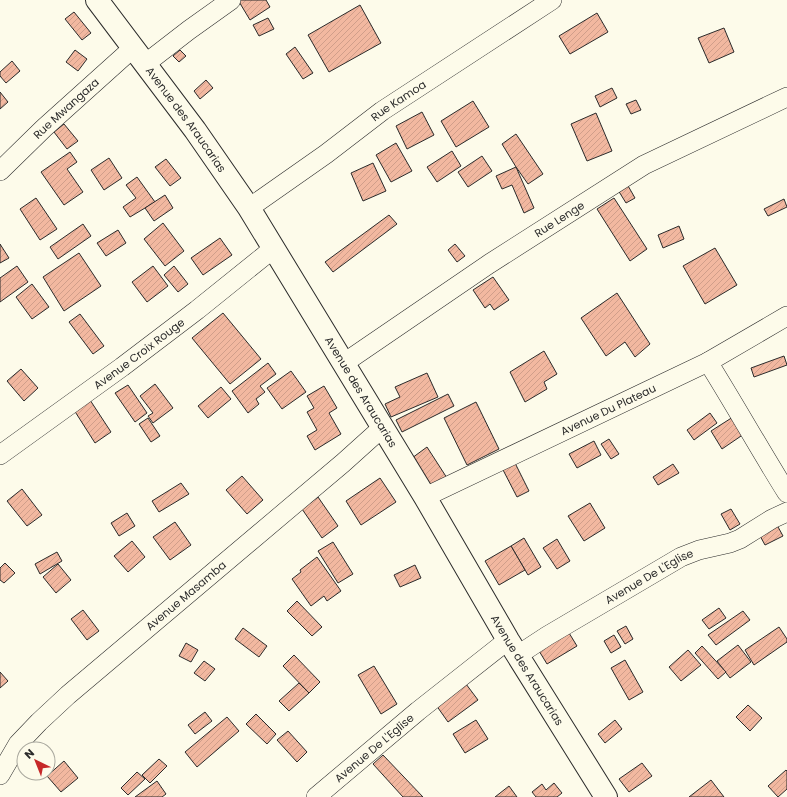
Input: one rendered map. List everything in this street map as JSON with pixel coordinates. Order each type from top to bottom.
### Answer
[{"type":"street","name":"Avenue des Araucarias","points":[[97,0],[195,130],[249,208],[426,497],[513,647],[606,797]]},
{"type":"street","name":"Rue Mwangaza","points":[[0,171],[44,128],[139,56],[189,30],[231,0]]},
{"type":"street","name":"Rue Kamoa","points":[[249,208],[326,154],[382,110],[552,0]]},
{"type":"street","name":"Rue Lenge","points":[[344,363],[489,264],[644,165],[787,97]]},
{"type":"street","name":"Avenue Croix Rouge","points":[[0,454],[122,367],[197,310],[274,248]]},
{"type":"street","name":"Avenue Du Plateau","points":[[426,497],[708,362],[787,316]]},
{"type":"street","points":[[708,362],[787,493]]},
{"type":"street","name":"Avenue Masamba","points":[[0,775],[18,744],[38,722],[337,468],[383,427]]},
{"type":"street","name":"Avenue De L'Eglise","points":[[316,797],[418,711],[513,647],[547,636],[680,557],[699,550],[730,543],[740,539],[772,519],[787,512]]},
{"type":"building","points":[[238,0],[266,0],[270,7],[250,20]]},
{"type":"building","points":[[360,5],[381,43],[329,72],[308,35]]},
{"type":"building","points":[[74,12],[91,33],[82,40],[65,19]]},
{"type":"building","points":[[597,13],[608,32],[570,54],[559,36]]},
{"type":"building","points":[[268,18],[274,29],[259,36],[253,25]]},
{"type":"building","points":[[724,28],[734,52],[709,63],[698,38]]},
{"type":"building","points":[[295,47],[313,73],[303,79],[286,54]]},
{"type":"building","points":[[75,50],[87,59],[78,71],[66,62]]},
{"type":"building","points":[[180,50],[186,56],[179,62],[173,56]]},
{"type":"building","points":[[12,61],[20,71],[6,83],[0,76],[0,72]]},
{"type":"building","points":[[206,80],[213,88],[200,99],[194,91]]},
{"type":"building","points":[[612,88],[617,98],[600,107],[595,96]]},
{"type":"building","points":[[0,92],[8,102],[0,109]]},
{"type":"building","points":[[636,100],[641,110],[631,114],[626,104]]},
{"type":"building","points":[[473,101],[489,127],[456,147],[441,121]]},
{"type":"building","points":[[422,112],[434,135],[407,149],[396,126]]},
{"type":"building","points":[[596,113],[612,151],[587,161],[571,124]]},
{"type":"building","points":[[64,124],[78,141],[67,149],[54,132]]},
{"type":"building","points":[[516,134],[543,174],[528,184],[502,144]]},
{"type":"building","points":[[396,143],[412,171],[391,182],[376,155]]},
{"type":"building","points":[[452,151],[461,166],[437,182],[427,167]]},
{"type":"building","points":[[70,152],[77,162],[67,169],[83,192],[64,205],[41,172]]},
{"type":"building","points":[[482,156],[492,171],[468,187],[458,172]]},
{"type":"building","points":[[109,158],[122,178],[104,190],[91,170]]},
{"type":"building","points":[[166,159],[181,178],[170,186],[155,167]]},
{"type":"building","points":[[373,163],[386,191],[363,201],[351,173]]},
{"type":"building","points":[[516,167],[534,208],[524,213],[512,185],[502,189],[496,176]]},
{"type":"building","points":[[137,177],[155,202],[130,217],[123,207],[136,198],[126,185]]},
{"type":"building","points":[[627,184],[635,198],[626,203],[618,190]]},
{"type":"building","points":[[165,195],[173,208],[154,221],[145,208]]},
{"type":"building","points":[[36,198],[57,229],[40,240],[20,209]]},
{"type":"building","points":[[614,198],[647,249],[630,261],[597,209]]},
{"type":"building","points":[[784,199],[787,207],[768,216],[764,209]]},
{"type":"building","points":[[389,215],[397,224],[333,272],[325,262]]},
{"type":"building","points":[[163,223],[184,251],[165,266],[144,239]]},
{"type":"building","points":[[83,224],[91,236],[58,259],[50,247]]},
{"type":"building","points":[[679,226],[684,239],[663,248],[658,235]]},
{"type":"building","points":[[118,230],[126,243],[106,256],[97,243]]},
{"type":"building","points":[[220,238],[232,255],[203,275],[191,258]]},
{"type":"building","points":[[0,244],[9,258],[0,263]]},
{"type":"building","points":[[455,244],[465,256],[457,262],[448,250]]},
{"type":"building","points":[[715,248],[737,285],[705,304],[683,266]]},
{"type":"building","points":[[79,253],[101,286],[64,311],[43,277]]},
{"type":"building","points":[[17,266],[28,282],[0,302],[0,278]]},
{"type":"building","points":[[153,266],[168,286],[147,302],[132,282]]},
{"type":"building","points":[[174,266],[188,284],[178,292],[164,275]]},
{"type":"building","points":[[493,277],[509,300],[494,310],[490,304],[485,308],[473,290]]},
{"type":"building","points":[[32,284],[49,307],[32,319],[16,297]]},
{"type":"building","points":[[617,293],[650,344],[635,357],[625,342],[606,356],[581,318]]},
{"type":"building","points":[[223,313],[261,359],[230,384],[192,338]]},
{"type":"building","points":[[80,314],[104,346],[93,354],[69,322]]},
{"type":"building","points":[[544,351],[557,374],[544,382],[547,389],[525,402],[510,372]]},
{"type":"building","points":[[784,356],[787,365],[754,377],[751,368]]},
{"type":"building","points":[[268,363],[276,374],[260,386],[265,392],[256,399],[259,404],[248,413],[232,391]]},
{"type":"building","points":[[21,369],[38,388],[24,401],[7,381]]},
{"type":"building","points":[[291,371],[306,392],[282,409],[267,388]]},
{"type":"building","points":[[427,373],[438,397],[391,417],[385,404],[400,397],[395,387]]},
{"type":"building","points":[[155,384],[173,408],[153,423],[148,416],[153,413],[140,396]]},
{"type":"building","points":[[128,385],[147,413],[135,422],[115,393]]},
{"type":"building","points":[[324,386],[337,408],[329,413],[341,434],[315,450],[307,436],[317,430],[307,412],[314,408],[307,396]]},
{"type":"building","points":[[221,387],[231,399],[208,418],[198,406]]},
{"type":"building","points":[[448,394],[454,406],[402,432],[396,420]]},
{"type":"building","points":[[90,400],[111,432],[95,443],[74,410]]},
{"type":"building","points":[[476,402],[499,449],[467,465],[444,418]]},
{"type":"building","points":[[710,413],[717,423],[694,440],[687,430]]},
{"type":"building","points":[[733,417],[744,434],[722,449],[711,431]]},
{"type":"building","points":[[148,418],[160,436],[151,442],[139,424]]},
{"type":"building","points":[[609,439],[619,454],[611,459],[601,444]]},
{"type":"building","points":[[594,441],[601,455],[577,468],[569,454]]},
{"type":"building","points":[[427,447],[447,478],[432,488],[412,458]]},
{"type":"building","points":[[513,459],[529,491],[517,497],[501,466]]},
{"type":"building","points":[[673,464],[679,473],[658,485],[653,477]]},
{"type":"building","points":[[242,476],[263,500],[247,514],[226,490]]},
{"type":"building","points":[[380,478],[396,502],[361,525],[346,501]]},
{"type":"building","points":[[181,483],[189,494],[159,512],[152,501]]},
{"type":"building","points":[[22,489],[42,515],[27,526],[7,501]]},
{"type":"building","points":[[318,497],[338,526],[322,538],[302,509]]},
{"type":"building","points":[[590,503],[605,528],[584,541],[568,516]]},
{"type":"building","points":[[731,509],[740,524],[730,530],[721,514]]},
{"type":"building","points":[[127,513],[135,526],[119,536],[111,523]]},
{"type":"building","points":[[175,522],[191,545],[170,560],[153,537]]},
{"type":"building","points":[[777,525],[783,536],[765,545],[759,534]]},
{"type":"building","points":[[524,538],[541,567],[528,575],[511,546]]},
{"type":"building","points":[[557,539],[570,561],[557,569],[543,548]]},
{"type":"building","points":[[132,541],[145,557],[128,572],[114,556]]},
{"type":"building","points":[[333,542],[353,574],[338,583],[318,551]]},
{"type":"building","points":[[511,546],[525,570],[499,585],[485,561]]},
{"type":"building","points":[[57,552],[62,561],[40,574],[35,564]]},
{"type":"building","points":[[317,557],[341,591],[327,601],[324,596],[311,606],[292,579],[301,572],[300,570]]},
{"type":"building","points":[[5,563],[15,573],[4,583],[0,580],[0,568]]},
{"type":"building","points":[[58,564],[71,580],[56,593],[43,577]]},
{"type":"building","points":[[415,565],[421,578],[400,587],[394,575]]},
{"type":"building","points":[[297,601],[322,627],[312,636],[287,611]]},
{"type":"building","points":[[719,608],[726,618],[709,629],[702,620]]},
{"type":"building","points":[[83,610],[99,631],[87,640],[71,619]]},
{"type":"building","points":[[743,611],[750,620],[716,645],[708,635]]},
{"type":"building","points":[[626,626],[633,639],[625,644],[617,631]]},
{"type":"building","points":[[779,627],[787,639],[787,642],[754,665],[745,650]]},
{"type":"building","points":[[243,628],[267,646],[259,657],[235,639]]},
{"type":"building","points":[[566,628],[577,646],[547,664],[536,646]]},
{"type":"building","points":[[614,635],[621,647],[611,653],[604,641]]},
{"type":"building","points":[[186,643],[198,650],[191,662],[179,656]]},
{"type":"building","points":[[738,645],[751,662],[730,678],[717,661]]},
{"type":"building","points":[[702,646],[726,672],[718,679],[695,653]]},
{"type":"building","points":[[688,650],[701,665],[681,681],[669,667]]},
{"type":"building","points":[[294,655],[320,682],[309,693],[283,666]]},
{"type":"building","points":[[625,660],[643,692],[629,700],[611,668]]},
{"type":"building","points":[[204,661],[215,669],[205,681],[194,673]]},
{"type":"building","points":[[374,666],[397,704],[381,714],[358,675]]},
{"type":"building","points":[[0,672],[8,681],[0,688]]},
{"type":"building","points":[[299,683],[309,693],[289,711],[279,701]]},
{"type":"building","points":[[466,684],[478,700],[448,722],[436,705]]},
{"type":"building","points":[[748,705],[762,718],[750,731],[736,717]]},
{"type":"building","points":[[205,712],[212,721],[195,734],[188,725]]},
{"type":"building","points":[[256,714],[276,734],[267,744],[246,724]]},
{"type":"building","points":[[227,717],[239,731],[197,767],[185,752]]},
{"type":"building","points":[[476,720],[488,739],[465,753],[453,734]]},
{"type":"building","points":[[615,720],[622,729],[605,743],[598,734]]},
{"type":"building","points":[[288,731],[307,752],[297,762],[277,740]]},
{"type":"building","points":[[383,755],[423,797],[403,797],[373,764]]},
{"type":"building","points":[[159,759],[167,766],[150,783],[142,775]]},
{"type":"building","points":[[64,761],[78,778],[61,792],[51,781],[56,781],[56,768]]},
{"type":"building","points":[[642,763],[652,776],[629,792],[619,779]]},
{"type":"building","points":[[786,770],[787,789],[778,797],[768,786]]},
{"type":"building","points":[[137,772],[145,779],[128,795],[121,788]]},
{"type":"building","points":[[711,780],[724,797],[689,797]]},
{"type":"building","points":[[157,781],[166,794],[162,797],[135,797]]},
{"type":"building","points":[[554,783],[562,793],[557,797],[536,797],[532,792],[542,784],[546,790]]},
{"type":"building","points":[[509,786],[517,797],[495,797]]}]
